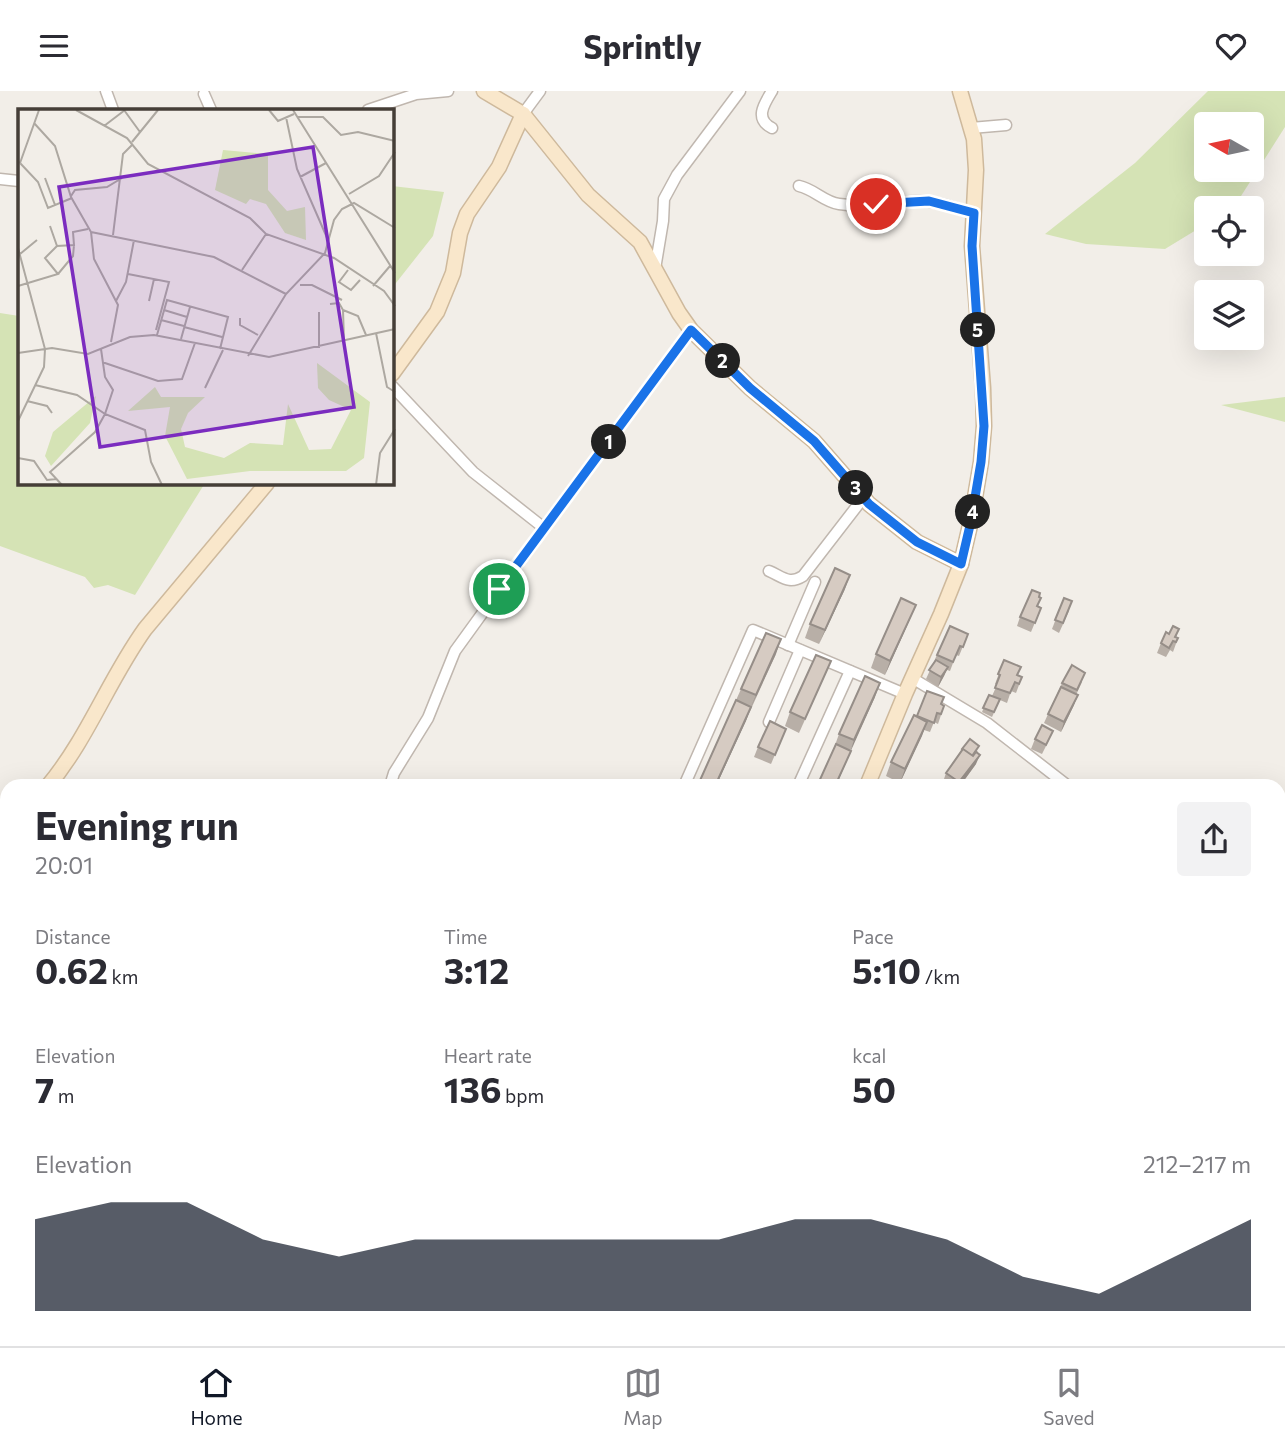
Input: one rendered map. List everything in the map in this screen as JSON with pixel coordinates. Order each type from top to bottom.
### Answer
[{"type":"street","points":[[106,91],[113,109]]},
{"type":"street","points":[[371,109],[416,94],[448,91]]},
{"type":"street","points":[[484,91],[523,114],[588,195],[640,241],[691,330],[750,388],[814,441],[869,504],[917,542],[961,564]]},
{"type":"street","points":[[394,371],[437,312],[453,273],[460,233],[467,214],[499,167],[523,114],[540,91]]},
{"type":"street","points":[[655,269],[664,198],[677,175],[740,91]]},
{"type":"street","points":[[772,91],[762,108],[762,118],[766,125],[772,128]]},
{"type":"street","points":[[870,779],[961,564],[979,474],[984,426],[972,246],[976,170],[974,139],[960,91]]},
{"type":"street","points":[[204,94],[211,109]]},
{"type":"street","points":[[971,128],[1006,125]]},
{"type":"street","points":[[0,179],[18,181]]},
{"type":"street","points":[[800,186],[838,204],[929,201],[974,213]]},
{"type":"street","points":[[392,779],[428,718],[455,651],[691,330]]},
{"type":"street","points":[[394,388],[472,472],[544,528]]},
{"type":"street","points":[[54,779],[71,757],[129,651],[265,485]]},
{"type":"street","points":[[769,571],[788,580],[795,581],[803,576],[864,497]]},
{"type":"street","points":[[788,645],[815,582]]},
{"type":"street","points":[[687,779],[753,630],[905,694]]},
{"type":"street","points":[[769,722],[800,650]]},
{"type":"street","points":[[801,779],[850,671]]},
{"type":"street","points":[[912,678],[987,723],[1059,779]]},
{"type":"green space","points":[[1208,91],[1285,91],[1285,127],[1264,160],[1264,112],[1194,112],[1194,182],[1250,182],[1241,196],[1194,196],[1194,231],[1165,249],[1086,244],[1045,234],[1135,163]]},
{"type":"green space","points":[[394,186],[444,192],[433,236],[394,285]]},
{"type":"green space","points":[[0,313],[18,316],[18,485],[204,485],[135,595],[108,585],[94,588],[85,577],[0,546]]},
{"type":"green space","points":[[1285,397],[1285,422],[1221,405]]},
{"type":"building","points":[[835,568],[850,575],[825,630],[810,624]]},
{"type":"building","points":[[1032,590],[1040,593],[1041,598],[1037,606],[1041,608],[1035,623],[1020,617]]},
{"type":"building","points":[[901,598],[916,605],[890,661],[876,654]]},
{"type":"building","points":[[1064,598],[1072,601],[1063,623],[1055,620]]},
{"type":"building","points":[[950,626],[968,634],[953,662],[937,655]]},
{"type":"building","points":[[1173,626],[1179,629],[1175,637],[1178,638],[1169,648],[1161,643],[1166,632],[1169,634]]},
{"type":"building","points":[[766,633],[781,639],[756,695],[741,689]]},
{"type":"building","points":[[816,655],[831,661],[805,719],[790,712]]},
{"type":"building","points":[[936,660],[948,667],[941,677],[929,670]]},
{"type":"building","points":[[1004,660],[1021,667],[1017,675],[1022,677],[1019,684],[1015,682],[1010,693],[995,688]]},
{"type":"building","points":[[1072,665],[1085,673],[1077,690],[1062,683]]},
{"type":"building","points":[[865,676],[880,683],[854,740],[839,734]]},
{"type":"building","points":[[1061,687],[1078,695],[1064,722],[1048,714]]},
{"type":"building","points":[[927,691],[944,697],[941,714],[937,713],[934,723],[917,716]]},
{"type":"building","points":[[989,695],[1000,699],[994,712],[983,708]]},
{"type":"building","points":[[736,700],[751,707],[718,779],[701,779]]},
{"type":"building","points":[[914,715],[927,722],[905,769],[891,762]]},
{"type":"building","points":[[770,721],[786,729],[775,755],[758,747]]},
{"type":"building","points":[[1042,725],[1053,731],[1046,745],[1035,739]]},
{"type":"building","points":[[970,739],[979,746],[972,756],[962,749]]},
{"type":"building","points":[[836,744],[851,751],[838,779],[820,779]]},
{"type":"building","points":[[963,749],[973,756],[976,752],[980,755],[961,779],[955,779],[946,773]]},
{"type":"route","points":[[499,589],[691,330],[750,388],[814,441],[869,504],[917,542],[961,564],[981,462],[984,426],[972,246],[974,213],[929,201],[876,204]]}]
